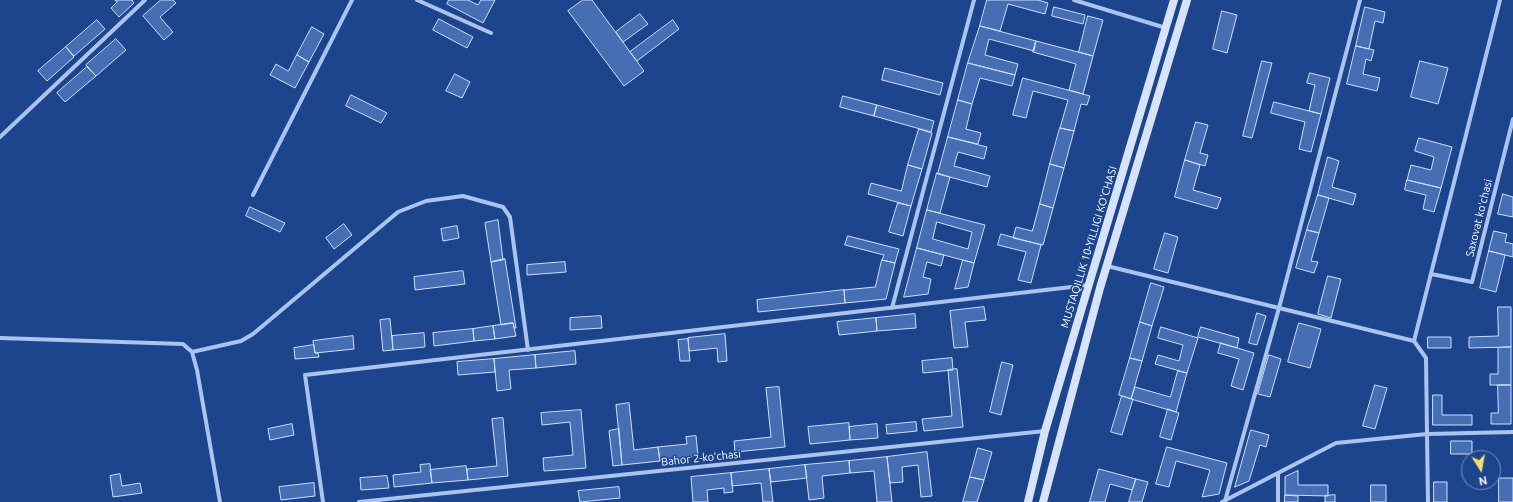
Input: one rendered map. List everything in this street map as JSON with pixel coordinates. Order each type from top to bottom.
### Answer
[{"type":"main road","name":"MUSTAQILLIK 10-YILLIGI KO'CHASI","points":[[1028,502],[1045,431],[1174,0]]},
{"type":"main road","name":"MUSTAQILLIK 10-YILLIGI KO'CHASI","points":[[1043,502],[1107,266],[1187,0]]},
{"type":"street","points":[[0,137],[145,0]]},
{"type":"street","points":[[253,195],[352,0]]},
{"type":"street","points":[[417,0],[491,33]]},
{"type":"street","points":[[892,308],[974,0]]},
{"type":"street","points":[[1074,0],[1166,28]]},
{"type":"street","points":[[1224,502],[1279,308],[1360,0]]},
{"type":"street","points":[[1414,341],[1500,0]]},
{"type":"street","name":"Saxovat koʻchasi","points":[[1431,274],[1472,282],[1513,119]]},
{"type":"street","points":[[192,352],[240,341],[253,334],[398,212],[426,200],[463,196],[503,207],[510,217],[528,350]]},
{"type":"street","points":[[1107,266],[1414,341],[1426,358],[1428,502]]},
{"type":"street","points":[[323,502],[305,375],[1089,285]]},
{"type":"street","points":[[0,338],[183,344],[192,352],[197,370],[220,502]]},
{"type":"street","name":"Bahor 2-koʻchasi","points":[[359,502],[1045,431]]},
{"type":"street","points":[[1224,502],[1336,443],[1427,434],[1513,432]]},
{"type":"street","points":[[1278,474],[1278,502]]},
{"type":"building","points":[[115,0],[132,0],[134,3],[119,17],[111,8],[117,2]]},
{"type":"building","points":[[161,0],[173,0],[176,3],[160,17],[173,32],[164,40],[143,16]]},
{"type":"building","points":[[449,0],[468,0],[478,5],[481,0],[495,0],[483,23],[447,4]]},
{"type":"building","points":[[583,0],[592,0],[644,71],[624,86],[568,11]]},
{"type":"building","points":[[987,0],[1038,0],[1048,3],[1045,14],[1008,4],[1000,31],[980,26]]},
{"type":"building","points":[[1054,7],[1085,15],[1083,24],[1052,16]]},
{"type":"building","points":[[1365,7],[1385,12],[1383,23],[1375,21],[1369,49],[1356,46]]},
{"type":"building","points":[[1222,11],[1237,15],[1227,53],[1213,49]]},
{"type":"building","points":[[640,14],[648,24],[623,42],[616,32]]},
{"type":"building","points":[[1088,16],[1103,20],[1093,56],[1079,52]]},
{"type":"building","points":[[439,19],[473,37],[467,48],[433,30]]},
{"type":"building","points":[[97,20],[105,29],[74,56],[66,47]]},
{"type":"building","points":[[673,20],[679,29],[637,61],[630,52]]},
{"type":"building","points":[[980,26],[1036,41],[1034,51],[989,39],[985,55],[1018,64],[1015,75],[968,63]]},
{"type":"building","points":[[312,27],[324,34],[309,62],[297,55]]},
{"type":"building","points":[[116,39],[126,50],[96,76],[86,65]]},
{"type":"building","points":[[1036,41],[1093,56],[1083,94],[1069,90],[1076,64],[1033,52]]},
{"type":"building","points":[[1356,46],[1374,50],[1371,61],[1366,59],[1363,74],[1380,78],[1377,91],[1347,84]]},
{"type":"building","points":[[66,47],[74,57],[47,81],[38,71]]},
{"type":"building","points":[[297,55],[309,62],[295,88],[270,75],[276,64],[288,71]]},
{"type":"building","points":[[1262,61],[1272,63],[1252,138],[1243,136]]},
{"type":"building","points":[[1420,61],[1448,68],[1438,104],[1411,97]]},
{"type":"building","points":[[968,63],[1015,75],[1012,86],[980,78],[972,104],[958,100]]},
{"type":"building","points":[[87,67],[96,76],[65,102],[57,93]]},
{"type":"building","points":[[885,68],[943,83],[940,95],[882,80]]},
{"type":"building","points":[[1310,73],[1330,78],[1321,114],[1309,111],[1315,85],[1307,83]]},
{"type":"building","points":[[455,74],[470,82],[462,98],[446,91]]},
{"type":"building","points":[[1023,78],[1090,96],[1087,105],[1081,104],[1074,131],[1060,128],[1068,100],[1033,91],[1026,118],[1013,115]]},
{"type":"building","points":[[351,95],[387,113],[381,123],[346,106]]},
{"type":"building","points":[[843,96],[877,105],[874,116],[840,107]]},
{"type":"building","points":[[958,100],[972,104],[966,129],[981,133],[978,144],[948,137]]},
{"type":"building","points":[[1274,102],[1321,114],[1311,152],[1299,149],[1305,122],[1271,113]]},
{"type":"building","points":[[877,105],[934,121],[931,132],[874,116]]},
{"type":"building","points":[[1196,122],[1208,125],[1200,153],[1208,155],[1205,166],[1185,160]]},
{"type":"building","points":[[1060,128],[1074,131],[1064,168],[1050,164]]},
{"type":"building","points":[[919,129],[932,133],[922,169],[908,165]]},
{"type":"building","points":[[948,137],[987,147],[984,159],[958,152],[954,166],[990,176],[987,187],[938,174]]},
{"type":"building","points":[[1419,138],[1452,147],[1441,188],[1407,180],[1411,165],[1431,170],[1434,157],[1415,151]]},
{"type":"building","points":[[1328,157],[1339,161],[1332,187],[1356,194],[1353,205],[1318,195]]},
{"type":"building","points":[[1185,160],[1200,165],[1193,190],[1221,198],[1217,209],[1175,197]]},
{"type":"building","points":[[1050,164],[1064,168],[1053,208],[1040,204]]},
{"type":"building","points":[[908,165],[922,169],[911,206],[868,194],[871,183],[901,191]]},
{"type":"building","points":[[937,173],[950,177],[940,213],[927,210]]},
{"type":"building","points":[[1407,180],[1441,188],[1434,212],[1423,209],[1426,195],[1405,190]]},
{"type":"building","points":[[1503,194],[1513,197],[1513,217],[1498,214]]},
{"type":"building","points":[[1318,195],[1329,198],[1319,233],[1307,230]]},
{"type":"building","points":[[898,203],[911,206],[903,236],[889,232]]},
{"type":"building","points":[[1040,204],[1053,208],[1043,245],[1013,238],[1016,227],[1032,231]]},
{"type":"building","points":[[250,207],[285,223],[280,232],[246,216]]},
{"type":"building","points":[[927,210],[985,225],[974,263],[917,248]],"holes":[[[937,222],[972,232],[968,249],[933,239]]]},
{"type":"building","points":[[498,220],[503,260],[491,262],[485,223]]},
{"type":"building","points":[[344,224],[352,235],[334,249],[326,238]]},
{"type":"building","points":[[457,226],[459,238],[443,241],[441,229]]},
{"type":"building","points":[[1307,230],[1319,233],[1311,261],[1318,262],[1314,273],[1296,268]]},
{"type":"building","points":[[1494,231],[1507,234],[1505,242],[1513,244],[1513,257],[1489,251]]},
{"type":"building","points":[[1165,233],[1178,237],[1168,273],[1154,269]]},
{"type":"building","points":[[1001,234],[1041,245],[1031,283],[1018,280],[1026,252],[998,245]]},
{"type":"building","points":[[848,236],[899,249],[895,263],[882,260],[884,255],[845,245]]},
{"type":"building","points":[[917,248],[944,255],[941,266],[927,262],[923,277],[931,279],[928,294],[904,297]]},
{"type":"building","points":[[1489,251],[1505,255],[1496,292],[1480,288]]},
{"type":"building","points":[[505,259],[516,328],[514,328],[513,323],[501,325],[491,262]]},
{"type":"building","points":[[882,260],[895,263],[886,299],[845,303],[844,290],[875,287]]},
{"type":"building","points":[[963,260],[974,263],[968,287],[955,289]]},
{"type":"building","points":[[565,262],[566,272],[527,275],[527,265]]},
{"type":"building","points":[[463,271],[465,284],[415,290],[414,277]]},
{"type":"building","points":[[1328,276],[1341,279],[1331,318],[1318,314]]},
{"type":"building","points":[[1151,283],[1164,287],[1152,326],[1140,322]]},
{"type":"building","points":[[844,290],[845,303],[758,312],[757,300]]},
{"type":"building","points":[[984,307],[986,320],[965,322],[968,347],[954,348],[950,311]]},
{"type":"building","points":[[1498,307],[1511,307],[1511,347],[1469,348],[1469,337],[1498,336]]},
{"type":"building","points":[[1257,313],[1266,316],[1257,345],[1249,343]]},
{"type":"building","points":[[915,314],[916,328],[877,331],[876,318]]},
{"type":"building","points":[[601,316],[602,328],[570,330],[570,318]]},
{"type":"building","points":[[876,318],[877,331],[839,335],[837,322]]},
{"type":"building","points":[[390,319],[393,350],[383,351],[380,320]]},
{"type":"building","points":[[1140,322],[1152,326],[1142,361],[1130,358]]},
{"type":"building","points":[[513,323],[516,336],[495,339],[493,326]]},
{"type":"building","points":[[1299,323],[1321,329],[1310,368],[1288,362]]},
{"type":"building","points":[[493,326],[495,339],[474,341],[473,329]]},
{"type":"building","points":[[1161,327],[1198,338],[1187,373],[1155,364],[1158,355],[1179,361],[1183,345],[1158,338]]},
{"type":"building","points":[[1201,327],[1239,338],[1237,348],[1198,337]]},
{"type":"building","points":[[473,329],[474,341],[434,346],[433,333]]},
{"type":"building","points":[[424,333],[425,347],[393,350],[392,336]]},
{"type":"building","points":[[725,334],[727,361],[718,362],[717,348],[689,351],[688,338]]},
{"type":"building","points":[[353,336],[354,349],[315,353],[313,341]]},
{"type":"building","points":[[1428,337],[1451,337],[1451,348],[1428,348]]},
{"type":"building","points":[[688,339],[690,361],[680,361],[678,340]]},
{"type":"building","points":[[1221,343],[1254,353],[1243,390],[1231,386],[1239,359],[1218,353]]},
{"type":"building","points":[[314,345],[315,353],[318,353],[319,357],[295,359],[294,348]]},
{"type":"building","points":[[1511,347],[1511,385],[1490,385],[1490,374],[1498,374],[1498,348]]},
{"type":"building","points":[[575,351],[576,364],[536,368],[535,355]]},
{"type":"building","points":[[535,355],[536,368],[509,370],[511,389],[497,391],[494,359]]},
{"type":"building","points":[[1269,355],[1281,359],[1270,397],[1258,394]]},
{"type":"building","points":[[952,358],[953,370],[923,373],[922,361]]},
{"type":"building","points":[[1130,358],[1142,361],[1131,399],[1119,395]]},
{"type":"building","points":[[494,359],[495,372],[458,375],[457,362]]},
{"type":"building","points":[[1002,362],[1013,365],[1001,415],[990,412]]},
{"type":"building","points":[[957,369],[963,427],[924,431],[922,419],[952,416],[948,370]]},
{"type":"building","points":[[1178,371],[1187,373],[1176,412],[1131,399],[1135,387],[1170,397]]},
{"type":"building","points":[[1375,385],[1387,388],[1375,429],[1363,426]]},
{"type":"building","points":[[1498,385],[1511,385],[1511,424],[1491,424],[1491,413],[1498,413]]},
{"type":"building","points":[[779,387],[785,447],[735,452],[734,441],[771,437],[766,388]]},
{"type":"building","points":[[1433,395],[1442,395],[1442,415],[1472,415],[1472,425],[1433,425]]},
{"type":"building","points":[[1122,396],[1133,399],[1122,435],[1111,432]]},
{"type":"building","points":[[629,403],[634,450],[658,447],[660,461],[622,465],[616,405]]},
{"type":"building","points":[[1168,409],[1179,413],[1171,440],[1160,437]]},
{"type":"building","points":[[581,410],[586,468],[544,471],[543,458],[573,455],[570,422],[542,425],[541,413]]},
{"type":"building","points":[[503,418],[508,476],[468,480],[467,469],[497,466],[492,419]]},
{"type":"building","points":[[916,422],[917,431],[887,434],[886,425]]},
{"type":"building","points":[[849,423],[850,440],[810,444],[808,427]]},
{"type":"building","points":[[292,424],[294,435],[270,440],[268,429]]},
{"type":"building","points":[[877,424],[878,438],[850,440],[849,427]]},
{"type":"building","points":[[619,429],[622,465],[613,466],[609,431]]},
{"type":"building","points":[[1251,430],[1269,435],[1266,447],[1260,445],[1249,481],[1235,487]]},
{"type":"building","points":[[696,436],[698,456],[660,461],[658,447],[687,444],[686,437]]},
{"type":"building","points":[[1451,441],[1472,441],[1472,450],[1461,450],[1461,454],[1451,454]]},
{"type":"building","points":[[1167,447],[1227,463],[1219,494],[1202,497],[1210,470],[1176,461],[1169,487],[1156,484]]},
{"type":"building","points":[[978,448],[992,452],[984,480],[970,477]]},
{"type":"building","points":[[927,452],[932,496],[921,497],[918,465],[902,467],[903,482],[890,483],[887,457]]},
{"type":"building","points":[[887,457],[892,502],[877,502],[874,471],[850,473],[849,461]]},
{"type":"building","points":[[849,461],[850,473],[822,476],[824,498],[809,500],[805,465]]},
{"type":"building","points":[[430,464],[432,483],[394,487],[393,475],[421,472],[420,465]]},
{"type":"building","points":[[805,465],[807,478],[771,482],[769,469]]},
{"type":"building","points":[[466,466],[468,480],[432,483],[430,470]]},
{"type":"building","points":[[769,469],[773,502],[763,502],[761,483],[732,486],[731,473]]},
{"type":"building","points":[[1099,469],[1136,479],[1132,490],[1110,484],[1105,502],[1090,502]]},
{"type":"building","points":[[1298,471],[1298,485],[1328,485],[1328,496],[1285,495],[1285,477]]},
{"type":"building","points":[[731,473],[733,492],[724,493],[724,488],[707,490],[708,502],[693,502],[691,477]]},
{"type":"building","points":[[120,474],[122,486],[140,483],[142,493],[113,497],[110,476]]},
{"type":"building","points":[[387,476],[389,488],[361,490],[360,478]]},
{"type":"building","points":[[970,477],[984,480],[977,502],[963,502]]},
{"type":"building","points":[[1501,478],[1513,478],[1513,502],[1499,502]]},
{"type":"building","points":[[1136,479],[1148,482],[1142,502],[1129,502]]},
{"type":"building","points":[[1434,482],[1447,482],[1447,502],[1434,502]]},
{"type":"building","points":[[314,483],[315,496],[281,500],[279,487]]},
{"type":"building","points":[[1371,485],[1386,485],[1386,502],[1371,502]]},
{"type":"building","points":[[619,487],[620,498],[580,502],[578,491]]},
{"type":"building","points":[[1285,495],[1298,496],[1298,502],[1285,502]]},
{"type":"building","points":[[1335,495],[1335,502],[1325,502],[1325,496]]}]
